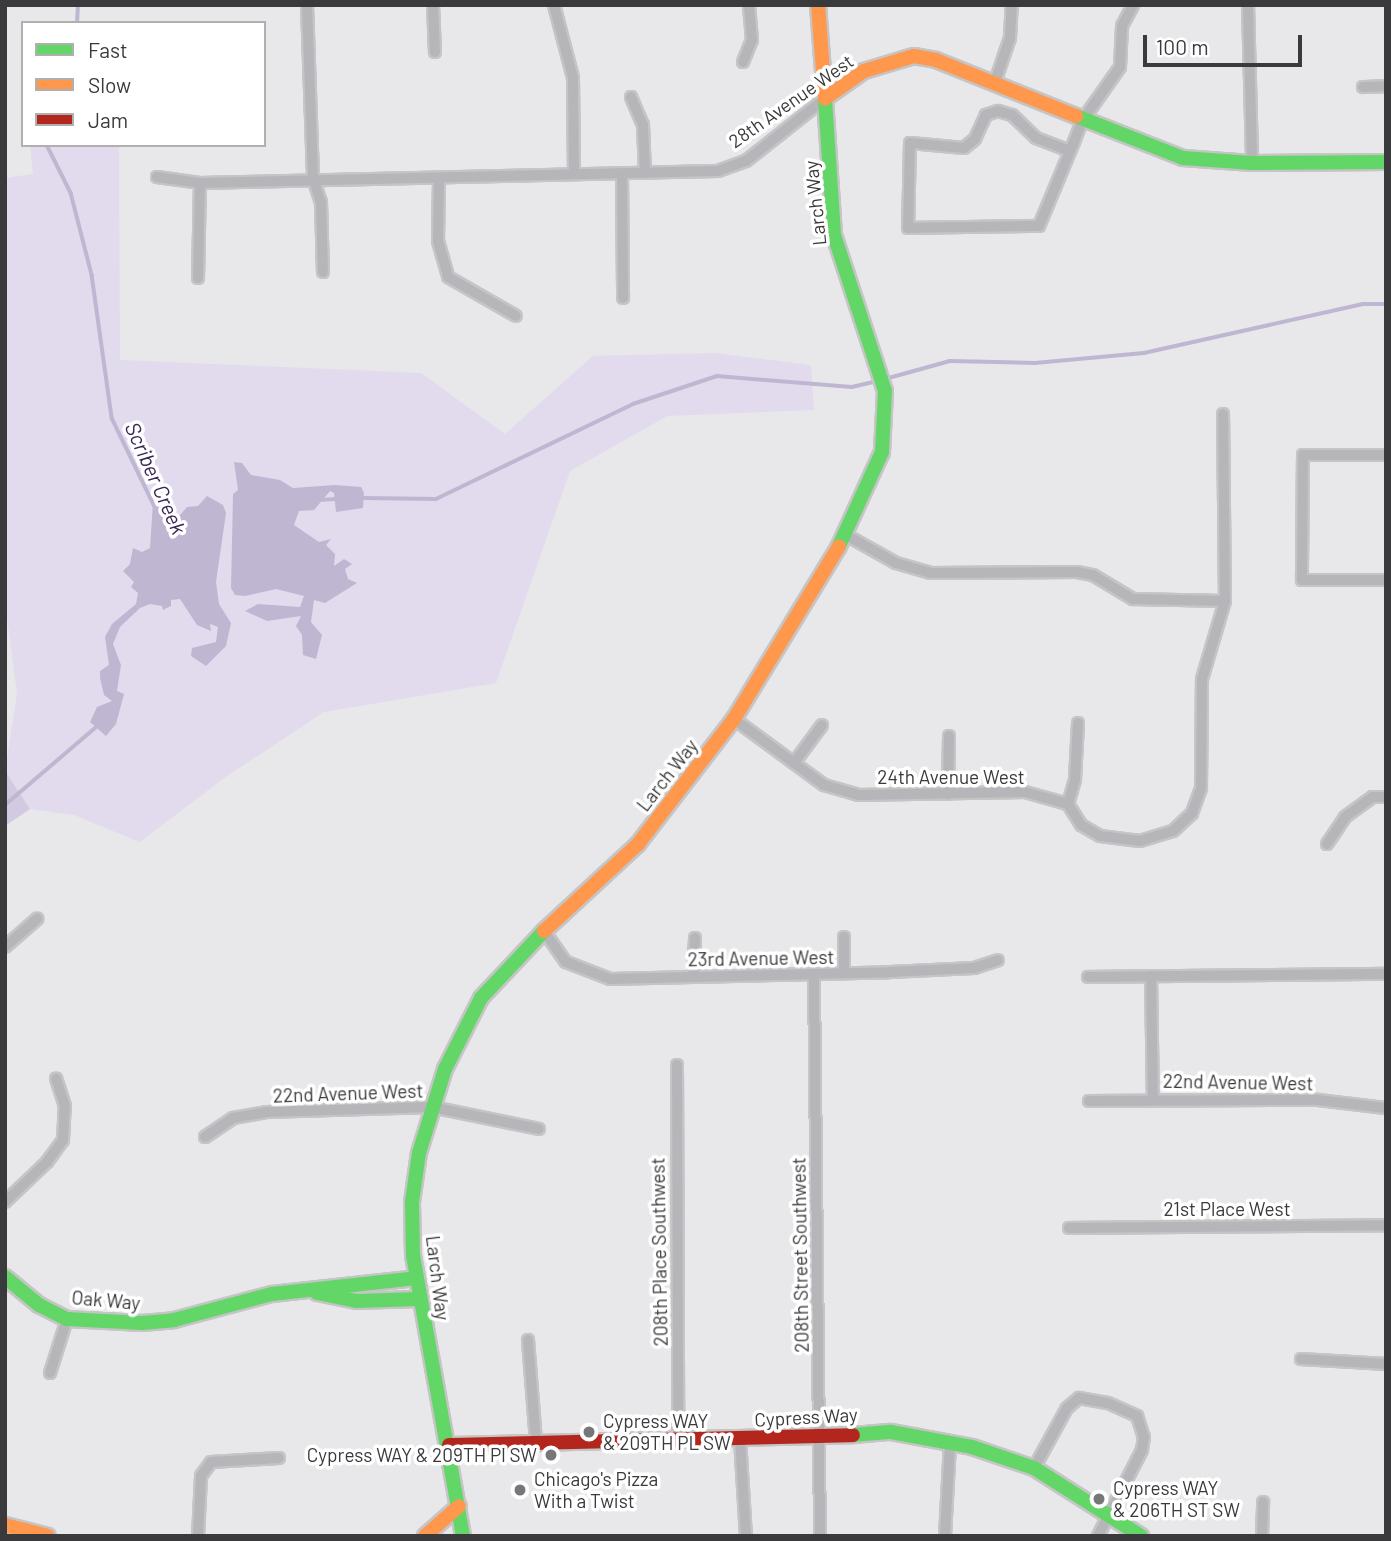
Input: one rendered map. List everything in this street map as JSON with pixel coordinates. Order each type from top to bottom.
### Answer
[{"type":"street","points":[[307,5],[313,178],[321,202],[323,272]]},
{"type":"street","points":[[433,5],[435,52]]},
{"type":"street","points":[[554,5],[573,78],[573,174]]},
{"type":"street","points":[[743,62],[751,40],[749,5]]},
{"type":"street","name":"Larch Way","points":[[463,1536],[449,1446],[418,1299],[412,1202],[432,1107],[460,1034],[481,998],[544,931],[638,844],[734,719],[846,535],[874,479],[886,414],[878,360],[834,235],[827,97],[818,5]]},
{"type":"street","points":[[995,82],[1010,38],[1012,5]]},
{"type":"street","points":[[1070,151],[1037,138],[1012,115],[998,111],[986,115],[975,139],[964,148],[910,143],[908,228],[1039,226],[1070,151],[1082,121],[1120,68],[1122,26],[1133,5]]},
{"type":"street","points":[[1248,5],[1252,163]]},
{"type":"street","name":"28th Avenue West","points":[[157,177],[200,183],[313,178],[439,178],[718,171],[746,161],[864,71],[914,56],[995,82],[1082,121],[1183,158],[1252,163],[1386,162]]},
{"type":"street","points":[[1363,87],[1386,86]]},
{"type":"street","points":[[632,97],[643,125],[646,173]]},
{"type":"street","points":[[622,173],[623,298]]},
{"type":"street","points":[[439,178],[438,241],[448,277],[516,316]]},
{"type":"street","points":[[198,278],[200,183]]},
{"type":"street","points":[[1079,723],[1076,779],[1068,804],[1081,825],[1110,838],[1140,841],[1173,831],[1192,813],[1201,788],[1202,679],[1225,601],[1223,414]]},
{"type":"street","points":[[1386,455],[1303,455],[1302,580],[1386,579]]},
{"type":"street","points":[[846,535],[895,563],[930,573],[1077,572],[1093,575],[1133,599],[1225,601]]},
{"type":"street","name":"24th Avenue West","points":[[734,719],[824,785],[858,794],[1025,792],[1068,804]]},
{"type":"street","points":[[794,763],[822,725]]},
{"type":"street","points":[[948,794],[949,736]]},
{"type":"street","points":[[1327,844],[1345,817],[1373,797],[1386,797]]},
{"type":"street","points":[[5,947],[37,919]]},
{"type":"street","name":"23rd Avenue West","points":[[544,931],[566,962],[594,976],[814,975],[974,968],[998,960]]},
{"type":"street","points":[[844,937],[844,973]]},
{"type":"street","points":[[693,977],[695,938]]},
{"type":"street","points":[[1087,977],[1386,974]]},
{"type":"street","name":"208th Street Southwest","points":[[814,975],[820,1536]]},
{"type":"street","points":[[1151,976],[1153,1098]]},
{"type":"street","name":"208th Place Southwest","points":[[677,1065],[678,1439]]},
{"type":"street","points":[[5,1202],[47,1162],[62,1140],[65,1105],[56,1078]]},
{"type":"street","name":"22nd Avenue West","points":[[1090,1101],[1153,1098],[1318,1100],[1386,1108]]},
{"type":"street","name":"22nd Avenue West","points":[[205,1137],[233,1118],[266,1112],[432,1107],[539,1129]]},
{"type":"street","name":"21st Place West","points":[[1069,1228],[1386,1225]]},
{"type":"street","name":"Oak Way","points":[[5,1277],[39,1305],[68,1319],[174,1320],[254,1297],[313,1292]]},
{"type":"street","points":[[313,1292],[355,1282],[415,1278]]},
{"type":"street","points":[[313,1292],[357,1301],[418,1299]]},
{"type":"street","points":[[50,1373],[68,1319]]},
{"type":"street","points":[[528,1340],[536,1442]]},
{"type":"street","points":[[1301,1359],[1386,1364]]},
{"type":"street","points":[[1034,1468],[1067,1408],[1079,1398],[1108,1403],[1137,1416],[1144,1437],[1142,1451],[1107,1513],[1098,1536]]},
{"type":"street","name":"Cypress Way","points":[[449,1446],[536,1442],[819,1438],[891,1432],[950,1443],[1034,1468],[1140,1536]]},
{"type":"street","points":[[740,1439],[746,1536]]},
{"type":"street","points":[[945,1536],[950,1443]]},
{"type":"street","points":[[198,1536],[201,1476],[211,1462],[279,1458]]},
{"type":"street","points":[[1262,1536],[1263,1502]]},
{"type":"street","points":[[425,1536],[459,1506]]},
{"type":"street","points":[[5,1525],[48,1536]]},
{"type":"shaded area","points":[[30,147],[119,147],[120,360],[421,373],[505,434],[593,356],[715,353],[811,365],[814,410],[667,416],[570,471],[496,683],[324,712],[224,778],[140,842],[74,815],[30,809],[5,771],[17,694],[5,602],[5,178],[33,174]]},
{"type":"shaded area","points":[[234,462],[242,463],[251,475],[280,480],[293,488],[335,485],[361,487],[364,493],[363,508],[336,512],[334,493],[330,491],[314,510],[299,511],[294,525],[319,542],[331,539],[326,545],[335,554],[334,566],[344,559],[352,564],[345,569],[348,579],[357,583],[325,603],[314,600],[311,622],[322,635],[316,659],[303,655],[302,635],[296,626],[301,616],[267,621],[245,611],[258,604],[300,607],[304,596],[276,589],[245,596],[235,595],[231,588],[233,494],[238,490]]},
{"type":"shaded area","points":[[207,496],[223,505],[226,513],[216,582],[219,604],[231,623],[226,646],[206,666],[191,656],[192,648],[216,642],[218,627],[210,624],[211,631],[197,625],[180,599],[171,600],[171,606],[163,610],[162,606],[150,604],[140,608],[120,627],[113,644],[121,665],[117,691],[124,694],[116,724],[106,736],[90,722],[97,707],[112,701],[104,695],[100,678],[100,671],[109,665],[105,637],[112,624],[136,604],[138,593],[131,587],[134,582],[123,571],[130,564],[133,548],[142,552],[150,548],[153,502],[157,507],[169,505],[167,521],[173,523],[187,507],[198,506]]},
{"type":"shaded area","points":[[5,771],[30,809],[5,826]]},
{"type":"waterway","name":"Scriber Creek","points":[[77,21],[78,5]]},
{"type":"waterway","name":"Scriber Creek","points":[[48,147],[71,193],[92,275],[112,418],[154,505]]},
{"type":"waterway","points":[[885,379],[950,361],[1035,363],[1144,353],[1363,304],[1386,304]]},
{"type":"waterway","points":[[364,498],[436,499],[633,404],[717,376],[852,387],[878,381]]},
{"type":"waterway","points":[[318,500],[339,499]]},
{"type":"waterway","name":"Scriber Creek","points":[[5,805],[101,723]]},
{"type":"traffic: fast","points":[[825,99],[834,235],[885,391],[882,452],[839,546]]},
{"type":"traffic: fast","points":[[1076,116],[1183,158],[1252,163],[1386,162]]},
{"type":"traffic: fast","points":[[463,1536],[413,1255],[412,1202],[419,1153],[445,1069],[481,998],[544,931]]},
{"type":"traffic: fast","points":[[5,1277],[39,1305],[67,1319],[142,1323],[174,1320],[272,1294],[416,1278]]},
{"type":"traffic: fast","points":[[317,1293],[357,1301],[418,1299]]},
{"type":"traffic: fast","points":[[853,1435],[891,1432],[972,1447],[1034,1468],[1141,1536]]},
{"type":"traffic: slow","points":[[818,5],[825,99]]},
{"type":"traffic: slow","points":[[827,97],[864,71],[914,56],[936,60],[1076,116]]},
{"type":"traffic: slow","points":[[544,931],[638,844],[734,719],[839,546]]},
{"type":"traffic: slow","points":[[425,1536],[459,1506]]},
{"type":"traffic: slow","points":[[5,1525],[48,1536]]},
{"type":"traffic: jam","points":[[449,1445],[853,1435]]},
{"type":"place","name":"Cypress WAY & 209TH PL SW","points":[[589,1432]]},
{"type":"place","name":"Cypress WAY & 209TH Pl SW","points":[[551,1455]]},
{"type":"place","name":"Chicago's Pizza With a Twist","points":[[520,1490]]},
{"type":"place","name":"Cypress WAY & 206TH ST SW","points":[[1099,1499]]}]
